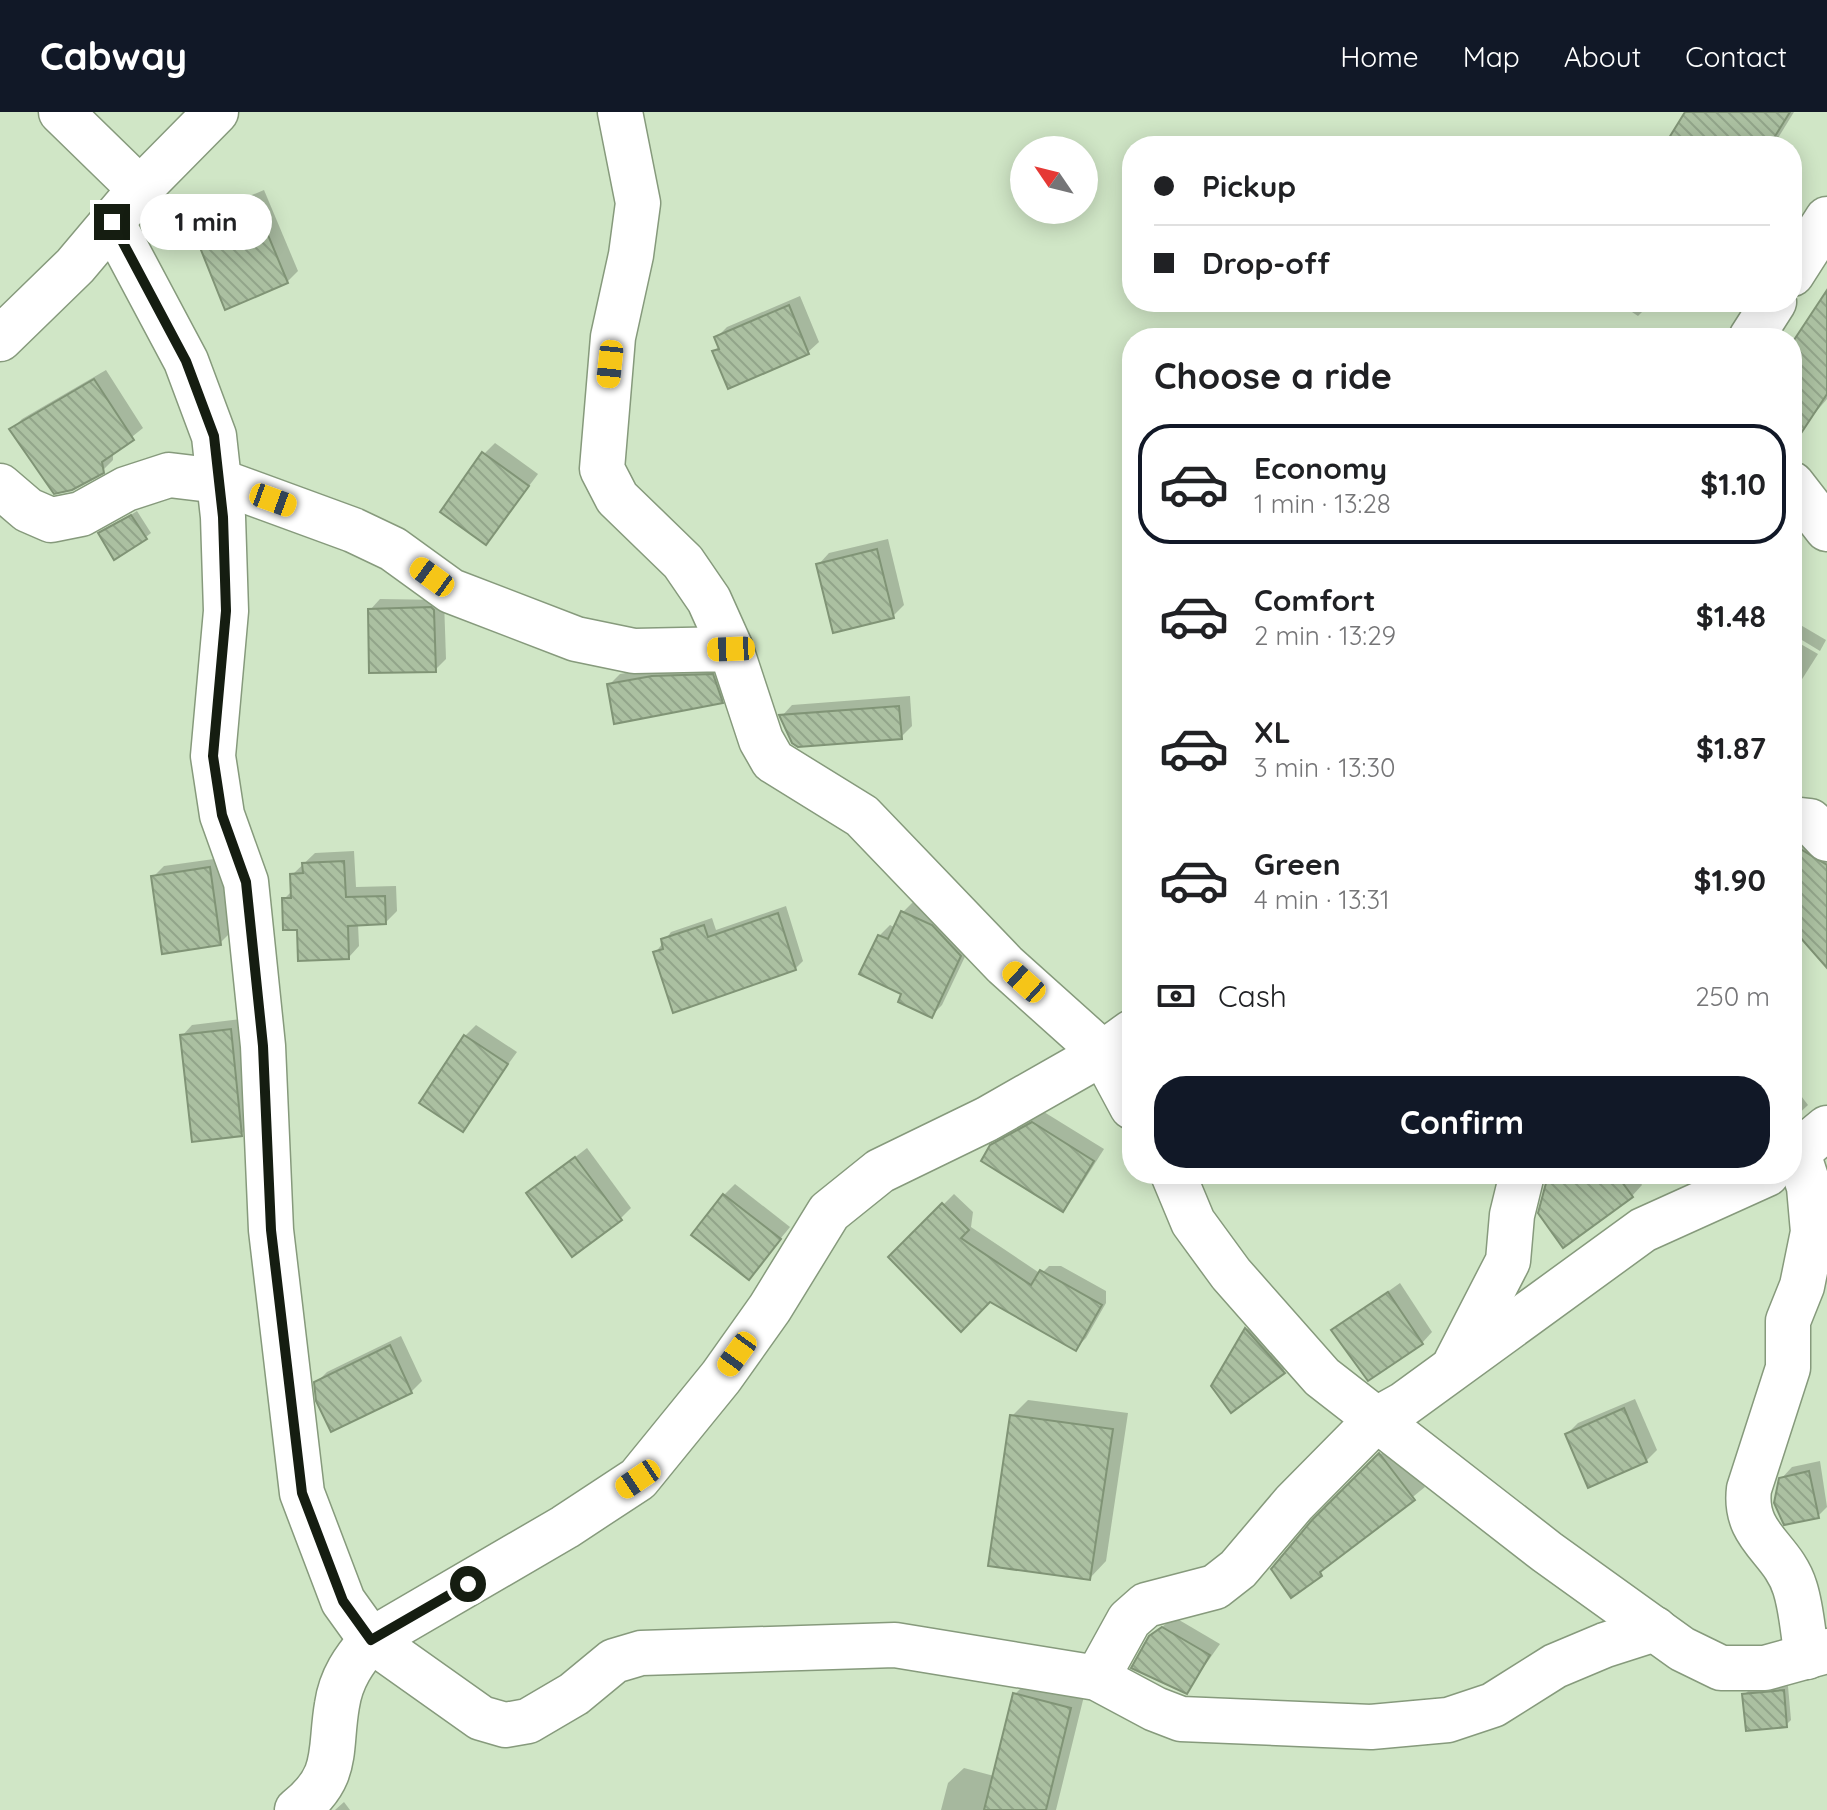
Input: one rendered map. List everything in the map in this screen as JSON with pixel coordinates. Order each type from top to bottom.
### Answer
[{"type":"street","points":[[61,112],[140,189]]},
{"type":"street","points":[[0,339],[75,266],[140,189],[216,112]]},
{"type":"street","points":[[297,1810],[312,1798],[328,1776],[335,1749],[337,1704],[350,1665],[371,1640],[565,1527],[638,1479],[676,1436],[737,1354],[829,1212],[880,1171],[987,1119],[1118,1043],[1005,965],[862,816],[773,761],[761,740],[731,649],[709,600],[683,562],[617,498],[602,469],[613,337],[638,203],[620,112]]},
{"type":"street","points":[[1802,258],[1827,219]]},
{"type":"street","points":[[112,222],[186,361],[214,436],[226,611],[213,756],[222,815],[246,882],[263,1046],[271,1230],[302,1493],[343,1601],[371,1640],[481,1718],[505,1725],[528,1721],[574,1694],[614,1661],[641,1653],[895,1645],[1097,1678],[1155,1709],[1181,1719],[1371,1727],[1448,1720],[1493,1705],[1555,1666],[1655,1629]]},
{"type":"street","points":[[0,486],[28,510],[51,520],[81,514],[126,489],[169,475],[219,481],[353,530],[393,549],[451,591],[576,639],[634,651],[731,649]]},
{"type":"street","points":[[1802,478],[1827,495]]},
{"type":"street","points":[[1802,497],[1827,529]]},
{"type":"street","points":[[1177,1184],[1193,1222],[1231,1274],[1322,1377],[1547,1552],[1655,1629],[1721,1668],[1765,1668],[1817,1654],[1795,1586],[1746,1510],[1749,1489],[1788,1368],[1788,1321],[1802,1286],[1813,1232],[1803,1153]]},
{"type":"street","points":[[1453,1369],[1508,1261],[1512,1215],[1520,1184]]},
{"type":"street","points":[[1097,1678],[1129,1620],[1146,1605],[1215,1587],[1238,1569],[1294,1503],[1377,1419],[1453,1369],[1643,1230],[1739,1184]]},
{"type":"building","points":[[1685,112],[1790,112],[1775,136],[1670,136]]},
{"type":"building","points":[[253,199],[288,283],[225,310],[191,225]]},
{"type":"building","points":[[1827,290],[1827,394],[1802,432],[1802,328]]},
{"type":"building","points":[[789,305],[809,354],[728,389],[712,351],[719,349],[714,337]]},
{"type":"building","points":[[94,379],[134,440],[102,462],[104,473],[72,490],[54,494],[9,429]]},
{"type":"building","points":[[482,452],[529,486],[486,545],[440,512]]},
{"type":"building","points":[[131,515],[147,539],[114,560],[98,533]]},
{"type":"building","points":[[877,549],[894,618],[833,633],[816,564]]},
{"type":"building","points":[[431,607],[434,610],[436,672],[369,673],[368,609]]},
{"type":"building","points":[[713,674],[723,703],[614,724],[607,684],[652,676]]},
{"type":"building","points":[[899,706],[902,739],[798,747],[792,743],[779,715]]},
{"type":"building","points":[[1802,850],[1827,865],[1827,968],[1802,939]]},
{"type":"building","points":[[344,861],[346,897],[385,896],[386,924],[348,926],[349,959],[298,961],[297,930],[283,930],[282,898],[291,898],[290,874],[303,873],[302,863]]},
{"type":"building","points":[[210,867],[221,945],[162,954],[151,876]]},
{"type":"building","points":[[901,911],[932,925],[961,956],[932,1018],[898,1002],[901,994],[859,974],[878,935],[888,939]]},
{"type":"building","points":[[778,913],[796,970],[673,1013],[653,952],[663,949],[661,939],[704,925],[708,937]]},
{"type":"building","points":[[231,1029],[242,1136],[192,1142],[180,1035]]},
{"type":"building","points":[[464,1035],[508,1064],[463,1132],[419,1103]]},
{"type":"building","points":[[1032,1122],[1094,1161],[1063,1212],[981,1161],[990,1145]]},
{"type":"building","points":[[575,1157],[622,1220],[572,1257],[526,1193]]},
{"type":"building","points":[[1546,1184],[1623,1184],[1633,1197],[1563,1248],[1538,1213]]},
{"type":"building","points":[[723,1194],[781,1239],[749,1280],[691,1235]]},
{"type":"building","points":[[942,1203],[969,1230],[961,1238],[1031,1285],[1040,1270],[1102,1305],[1076,1351],[990,1302],[961,1332],[888,1257]]},
{"type":"building","points":[[1388,1292],[1423,1344],[1368,1381],[1331,1330]]},
{"type":"building","points":[[1245,1328],[1285,1373],[1231,1413],[1211,1386]]},
{"type":"building","points":[[390,1345],[412,1393],[331,1432],[316,1401],[314,1382]]},
{"type":"building","points":[[1624,1408],[1647,1462],[1588,1488],[1565,1434]]},
{"type":"building","points":[[1010,1415],[1113,1429],[1090,1580],[988,1566]]},
{"type":"building","points":[[1379,1453],[1415,1500],[1320,1572],[1322,1576],[1291,1598],[1271,1569],[1312,1520]]},
{"type":"building","points":[[1809,1471],[1819,1518],[1784,1525],[1774,1503],[1779,1478]]},
{"type":"building","points":[[1162,1627],[1210,1655],[1187,1694],[1131,1668],[1149,1636]]},
{"type":"building","points":[[1784,1690],[1787,1727],[1746,1731],[1742,1694]]},
{"type":"building","points":[[1013,1693],[1071,1708],[1046,1810],[984,1810]]},
{"type":"route","points":[[112,222],[170,337],[186,361],[214,436],[223,517],[226,611],[213,756],[222,815],[246,882],[263,1046],[271,1230],[302,1493],[343,1601],[371,1640],[468,1584]]}]
